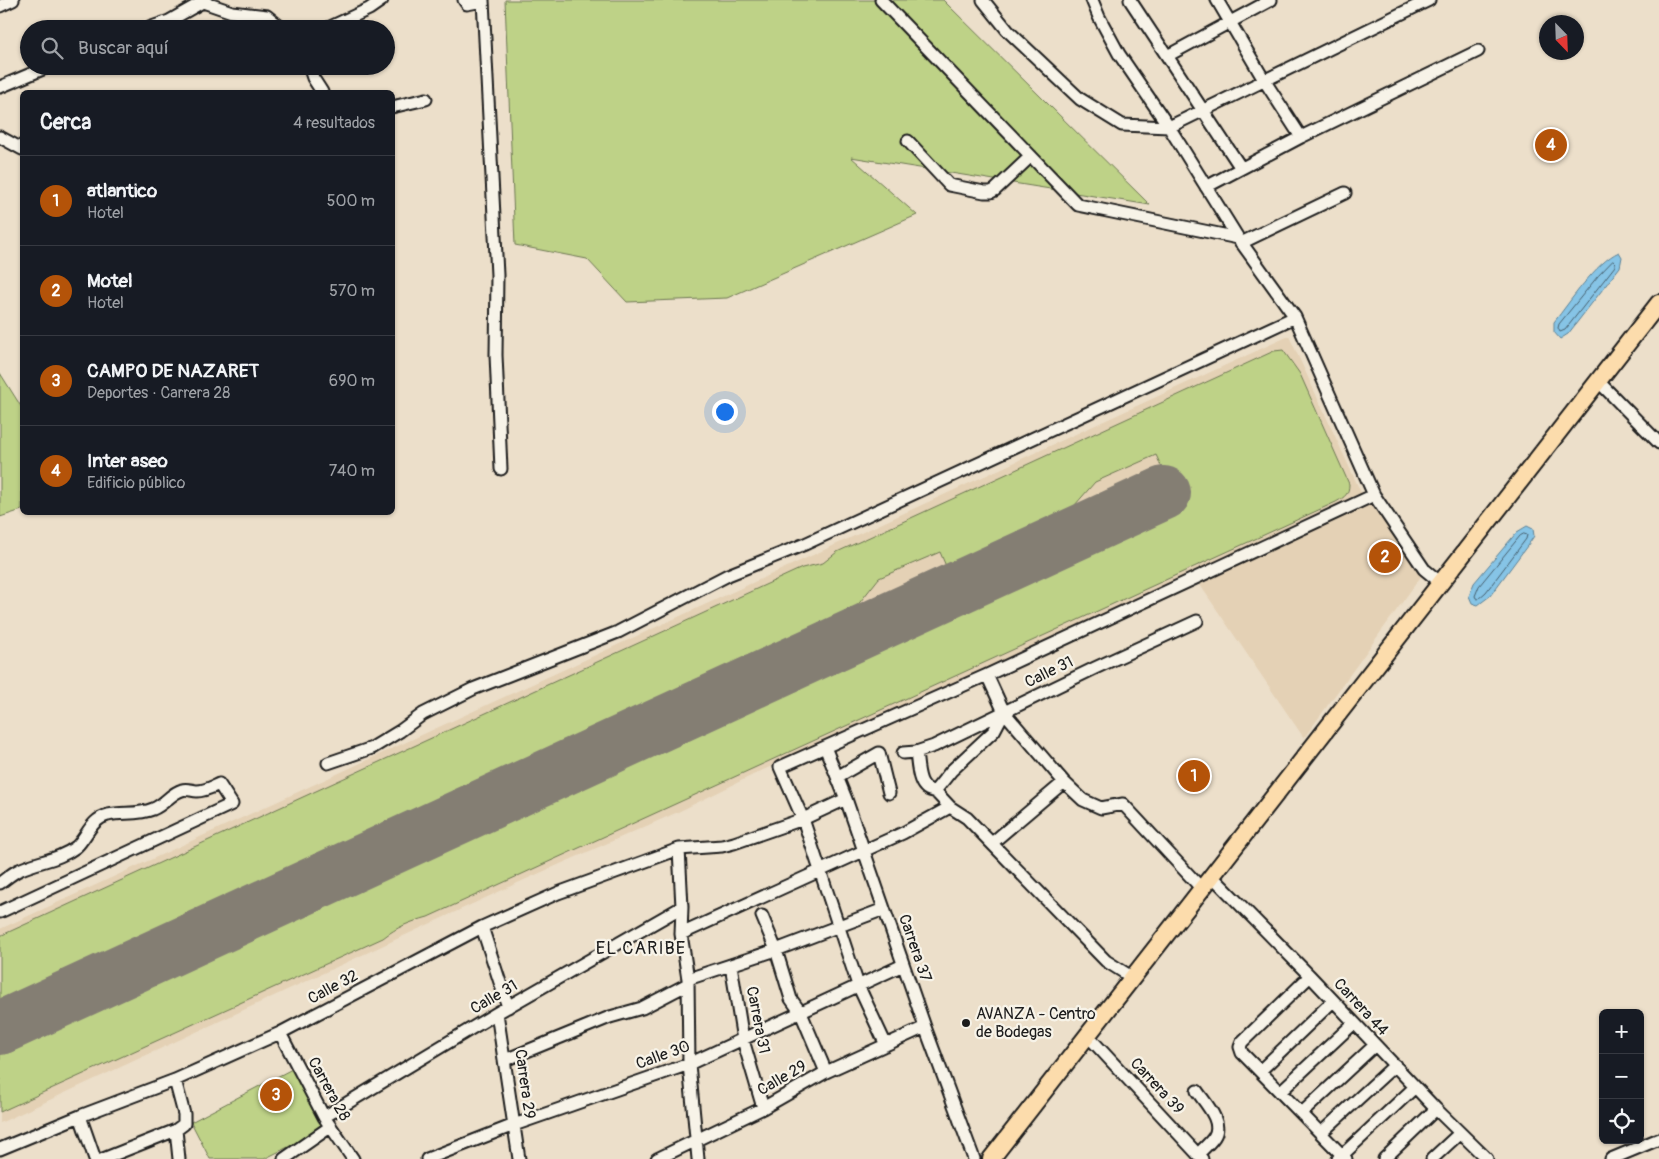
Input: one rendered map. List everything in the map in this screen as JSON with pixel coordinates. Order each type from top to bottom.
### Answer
[{"type":"highway","points":[[991,1159],[1659,303]]},
{"type":"street","points":[[0,6],[13,0]]},
{"type":"street","points":[[345,20],[369,9],[382,0]]},
{"type":"street","points":[[464,0],[467,4],[483,0],[497,275],[496,355],[501,469]]},
{"type":"street","points":[[881,0],[1078,204],[1239,241],[1345,193]]},
{"type":"street","points":[[982,0],[1008,31],[1080,99],[1122,125],[1169,127],[1429,0]]},
{"type":"street","points":[[1092,0],[1119,54],[1169,127],[1239,241],[1295,317],[1374,495],[1424,569],[1441,583]]},
{"type":"street","points":[[1130,0],[1241,168]]},
{"type":"street","points":[[1217,0],[1264,80],[1301,136]]},
{"type":"street","points":[[1167,56],[1271,0]]},
{"type":"street","points":[[171,20],[205,1],[232,12],[268,16],[273,20]]},
{"type":"street","points":[[1206,187],[1301,136],[1478,51]]},
{"type":"street","points":[[0,87],[29,75]]},
{"type":"street","points":[[312,75],[321,90]]},
{"type":"street","points":[[395,106],[426,99]]},
{"type":"street","points":[[0,137],[20,148]]},
{"type":"street","points":[[908,141],[949,185],[984,192],[995,190],[1031,156]]},
{"type":"street","points":[[328,763],[372,748],[423,714],[473,689],[618,632],[728,575],[805,544],[1295,317]]},
{"type":"street","points":[[1598,381],[1659,443]]},
{"type":"street","points":[[886,1045],[858,985],[803,820],[780,767],[987,675],[1374,495]]},
{"type":"street","name":"Calle 31","points":[[903,753],[916,752],[934,746],[1197,621]]},
{"type":"street","points":[[987,675],[1004,712],[1064,782],[1083,800],[1101,808],[1123,804],[1202,889]]},
{"type":"street","points":[[935,792],[951,771],[994,731],[1004,712]]},
{"type":"street","name":"Carrera 37","points":[[825,747],[846,799],[925,1027],[974,1159]]},
{"type":"street","points":[[916,752],[921,781],[925,788],[935,792],[950,807],[967,818],[1106,961],[1133,978]]},
{"type":"street","points":[[837,776],[879,753],[890,793]]},
{"type":"street","points":[[992,843],[1064,782]]},
{"type":"street","points":[[0,883],[16,870],[58,858],[77,846],[95,821],[106,815],[144,812],[155,809],[165,803],[174,793],[184,789],[198,791],[210,789],[219,784],[232,804],[0,912]]},
{"type":"street","name":"Calle 32","points":[[0,1149],[175,1080],[280,1033],[482,927],[558,893],[678,850],[734,843],[803,820],[846,799]]},
{"type":"street","points":[[682,934],[903,834],[950,807]]},
{"type":"street","points":[[678,850],[682,934],[688,982],[689,1064],[698,1159]]},
{"type":"street","name":"Carrera 44","points":[[1212,876],[1436,1109],[1487,1159]]},
{"type":"street","name":"Calle 31","points":[[284,1159],[327,1122],[497,1013],[682,907]]},
{"type":"street","points":[[505,1060],[610,1017],[642,1008],[688,982],[840,927],[884,909]]},
{"type":"street","points":[[762,916],[776,950],[791,999],[801,1013],[826,1072]]},
{"type":"street","points":[[482,927],[508,1007]]},
{"type":"street","name":"Carrera 31","points":[[731,965],[743,1040],[763,1108]]},
{"type":"street","name":"Calle 30","points":[[427,1159],[450,1155],[514,1125],[689,1064],[903,965]]},
{"type":"street","points":[[1310,976],[1242,1042],[1240,1047],[1242,1053],[1302,1113],[1342,1158],[1415,1087]]},
{"type":"street","points":[[1260,1070],[1333,1000]]},
{"type":"street","name":"Carrera 29","points":[[497,1013],[519,1159]]},
{"type":"street","points":[[1280,1092],[1354,1023]]},
{"type":"street","name":"Calle 29","points":[[657,1159],[763,1108],[826,1072],[925,1027]]},
{"type":"street","name":"Carrera 28","points":[[280,1033],[327,1122],[353,1159]]},
{"type":"street","name":"Carrera 39","points":[[1088,1036],[1200,1157]]},
{"type":"street","points":[[1302,1113],[1375,1045]]},
{"type":"street","points":[[1321,1133],[1394,1065]]},
{"type":"street","points":[[175,1080],[184,1114],[180,1127],[179,1159]]},
{"type":"street","points":[[1196,1091],[1210,1109],[1217,1123],[1216,1135],[1200,1157]]},
{"type":"street","points":[[1384,1159],[1436,1109]]},
{"type":"street","points":[[80,1116],[95,1159]]},
{"type":"street","points":[[104,1159],[180,1127]]},
{"type":"street","points":[[1432,1159],[1460,1133]]},
{"type":"street","points":[[1611,1159],[1659,1139]]},
{"type":"street","points":[[0,1153],[2,1159]]},
{"type":"shaded area","points":[[1289,336],[1363,497],[901,710],[763,770],[678,812],[524,880],[0,1123],[0,929]]},
{"type":"shaded area","points":[[1373,502],[1422,575],[1304,738],[1198,582]]},
{"type":"green space","points":[[505,0],[943,0],[1150,205],[851,157],[917,215],[727,298],[627,302],[587,259],[515,245]]},
{"type":"green space","points":[[1283,350],[1300,374],[1349,484],[1347,493],[1339,500],[428,917],[404,925],[383,938],[0,1112],[0,1049],[1180,506],[1156,455],[1095,482],[1061,521],[948,571],[940,552],[879,578],[845,621],[0,1010],[0,936],[802,568],[823,563],[837,552],[1274,351]]},
{"type":"green space","points":[[0,373],[20,405],[20,511],[0,517]]},
{"type":"green space","points":[[294,1068],[328,1127],[264,1159],[210,1159],[191,1122]]},
{"type":"water","points":[[1619,252],[1622,257],[1620,267],[1568,334],[1560,339],[1554,332],[1554,322],[1601,264]]},
{"type":"water","points":[[1527,526],[1533,529],[1534,536],[1530,542],[1490,596],[1478,605],[1472,603],[1469,596],[1474,583],[1517,532]]},
{"type":"runway","points":[[0,1028],[1164,493]]},
{"type":"place","name":"Inter aseo","points":[[1551,145]]},
{"type":"place","name":"Motel","points":[[1385,557]]},
{"type":"place","name":"atlantico","points":[[1194,776]]},
{"type":"place","name":"AVANZA - Centro de Bodegas","points":[[966,1023]]},
{"type":"place","name":"CAMPO DE NAZARET","points":[[276,1095]]},
{"type":"district","name":"EL CARIBE","points":[[641,948]]}]
